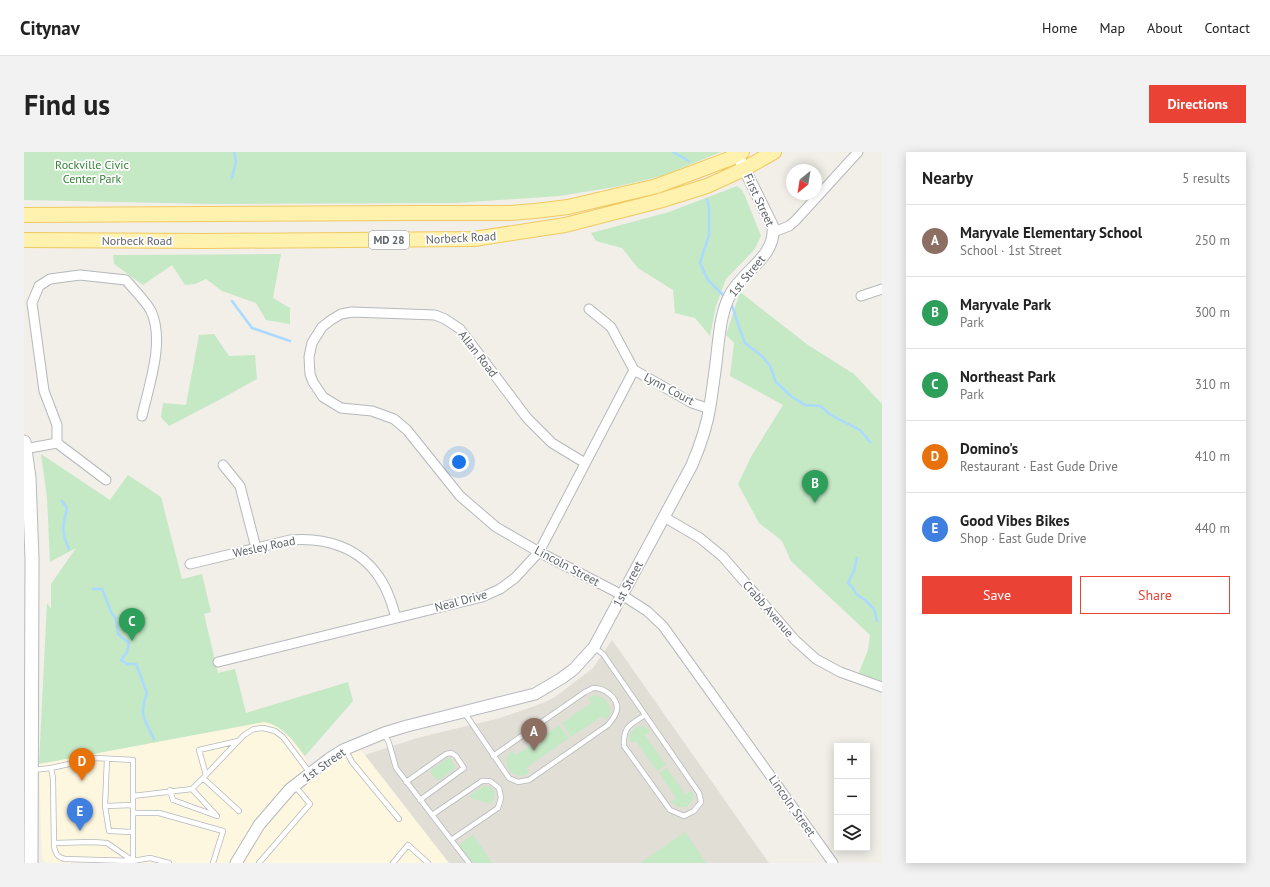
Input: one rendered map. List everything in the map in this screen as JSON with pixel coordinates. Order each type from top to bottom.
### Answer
[{"type":"main road","name":"First Street","points":[[744,169],[774,152]]},
{"type":"main road","name":"Norbeck Road","points":[[24,215],[479,214],[535,211],[568,207],[657,186],[729,159],[740,153]]},
{"type":"main road","name":"Norbeck Road","points":[[24,240],[205,241],[474,239],[565,225],[605,216],[706,186],[744,169]]},
{"type":"main road","points":[[24,250],[74,240]]},
{"type":"main road","points":[[24,447],[29,478],[32,770],[31,863]]},
{"type":"street","points":[[774,232],[789,226],[858,152]]},
{"type":"street","name":"First Street","points":[[740,153],[744,169],[773,227],[774,232]]},
{"type":"street","name":"1st Street","points":[[236,863],[259,825],[276,804],[295,786],[329,759],[345,749],[384,733],[535,694],[574,669],[594,647],[692,465],[701,444],[710,409],[721,323],[728,299],[737,284],[763,257],[770,246],[774,232]]},
{"type":"street","points":[[57,443],[57,425],[44,391],[32,303],[38,286],[50,279],[80,275],[126,280],[150,310],[156,326],[156,356],[142,416]]},
{"type":"street","points":[[861,296],[882,289]]},
{"type":"street","name":"Lynn Court","points":[[589,309],[611,327],[634,370],[692,402],[710,409]]},
{"type":"street","name":"Allan Road","points":[[341,314],[352,312],[435,316],[445,319],[460,329],[527,418],[552,443],[585,463]]},
{"type":"street","name":"Lincoln Street","points":[[341,314],[322,327],[312,343],[309,357],[310,374],[313,382],[323,397],[341,408],[372,411],[394,419],[407,430],[460,496],[496,527],[647,610],[663,626],[833,863]]},
{"type":"street","name":"Neal Drive","points":[[218,662],[482,597],[500,589],[515,578],[539,552],[634,370]]},
{"type":"street","points":[[24,447],[57,443],[106,480]]},
{"type":"street","points":[[223,465],[240,486],[256,548]]},
{"type":"street","name":"Crabb Avenue","points":[[664,517],[700,538],[723,557],[794,640],[816,659],[840,672],[882,687]]},
{"type":"street","name":"Wesley Road","points":[[190,564],[290,540],[306,539],[328,541],[348,550],[366,562],[380,578],[390,597],[396,618]]},
{"type":"lane","points":[[594,647],[603,654],[699,793],[701,802],[694,811],[684,816],[670,810],[624,746],[623,735],[628,726],[645,715]]},
{"type":"lane","points":[[464,712],[493,756],[509,778],[518,782],[529,780],[608,725],[615,717],[617,707],[613,698],[607,691],[594,688],[585,692],[493,756]]},
{"type":"lane","points":[[133,796],[170,790],[192,789],[244,735],[254,729],[263,728],[275,731],[283,737],[311,774]]},
{"type":"lane","points":[[384,733],[389,743],[396,768],[469,863]]},
{"type":"lane","points":[[238,741],[199,750],[205,777],[239,811]]},
{"type":"lane","points":[[345,749],[352,762],[399,819]]},
{"type":"lane","points":[[406,782],[446,754],[450,752],[456,756],[464,768],[420,800]]},
{"type":"lane","points":[[32,770],[50,768],[96,758],[133,760],[133,862]]},
{"type":"lane","points":[[107,758],[105,806],[109,831],[133,832]]},
{"type":"lane","points":[[50,768],[53,778],[54,843],[56,854],[60,858],[133,862],[150,858],[169,863]]},
{"type":"lane","points":[[432,815],[482,781],[490,782],[499,788],[501,798],[498,808],[451,840]]},
{"type":"lane","points":[[259,863],[310,804],[295,786]]},
{"type":"lane","points":[[170,790],[173,800],[217,816],[192,789]]},
{"type":"lane","points":[[105,806],[133,805]]},
{"type":"lane","points":[[133,813],[160,813],[223,831],[213,863]]},
{"type":"lane","points":[[54,843],[107,843],[133,862]]},
{"type":"lane","points":[[394,863],[408,846],[428,863]]},
{"type":"shaded area","points":[[612,640],[769,863],[449,863],[365,755],[417,738],[500,718],[543,703],[555,697],[593,668]]},
{"type":"shaded area","points":[[264,722],[272,723],[279,727],[292,740],[306,759],[313,778],[339,760],[360,749],[449,863],[46,863],[42,858],[39,764]]},
{"type":"green space","name":"Rockville Civic Center Park","points":[[24,152],[721,152],[662,176],[615,187],[559,196],[456,203],[212,204],[24,200]]},
{"type":"green space","points":[[737,186],[742,190],[745,196],[761,236],[754,250],[726,279],[716,306],[710,336],[695,318],[675,313],[673,290],[638,268],[622,248],[596,241],[591,233],[669,212]]},
{"type":"green space","points":[[281,254],[273,298],[290,308],[290,324],[266,320],[256,303],[222,291],[206,279],[195,284],[185,285],[172,265],[143,285],[114,264],[113,255]]},
{"type":"green space","points":[[740,292],[808,345],[854,374],[882,404],[882,683],[858,675],[868,650],[870,635],[791,561],[782,541],[759,523],[738,484],[752,455],[783,405],[730,376],[734,343],[726,335]]},
{"type":"green space","points":[[214,334],[229,356],[255,355],[257,379],[169,426],[161,417],[163,403],[186,405],[199,335]]},
{"type":"green space","points":[[41,454],[110,500],[128,475],[161,497],[182,579],[202,574],[211,612],[204,614],[218,673],[235,669],[246,713],[348,682],[353,701],[305,756],[288,735],[277,727],[264,722],[39,764],[47,603],[51,609],[51,584],[76,548],[50,562],[47,497]]},
{"type":"green space","points":[[595,695],[603,698],[609,704],[609,716],[606,720],[602,716],[571,737],[562,723],[591,703],[588,698]]},
{"type":"green space","points":[[559,725],[569,738],[526,768],[529,773],[528,774],[522,776],[517,775],[509,770],[506,761],[511,751],[516,755]]},
{"type":"green space","points":[[640,726],[650,730],[650,732],[645,735],[666,765],[657,771],[636,741],[632,743],[630,742],[629,737],[631,732]]},
{"type":"green space","points":[[448,758],[451,759],[456,768],[439,780],[436,780],[431,773],[431,770]]},
{"type":"green space","points":[[667,768],[686,795],[691,791],[693,793],[693,800],[686,807],[678,807],[671,802],[676,798],[659,773]]},
{"type":"green space","points":[[484,786],[492,788],[494,791],[495,795],[492,802],[487,803],[471,798],[470,796]]},
{"type":"green space","points":[[685,832],[706,862],[705,863],[640,863]]},
{"type":"green space","points":[[473,834],[492,863],[473,863],[459,845]]},
{"type":"waterway","points":[[232,178],[236,162],[234,152]]},
{"type":"waterway","points":[[673,152],[689,161]]},
{"type":"waterway","points":[[707,200],[709,207],[709,235],[700,263],[708,280],[725,297]]},
{"type":"waterway","points":[[232,301],[252,328],[290,341]]},
{"type":"waterway","points":[[730,303],[745,343],[762,356],[770,366],[776,382],[792,397],[805,405],[820,406],[831,415],[860,430],[870,442]]},
{"type":"waterway","points":[[62,501],[67,508],[64,519],[64,533],[69,549]]},
{"type":"waterway","points":[[857,558],[854,571],[848,583],[856,594],[874,609],[877,621]]},
{"type":"waterway","points":[[93,589],[102,589],[111,612],[116,619],[118,634],[129,643],[127,652],[121,660],[127,664],[136,664],[147,693],[143,707],[144,717],[154,739]]},
{"type":"place","name":"Maryvale Park","points":[[815,503]]},
{"type":"place","name":"Northeast Park","points":[[132,641]]},
{"type":"place","name":"Maryvale Elementary School","points":[[534,751]]},
{"type":"place","name":"Domino's","points":[[82,781]]},
{"type":"place","name":"Good Vibes Bikes","points":[[80,831]]}]
